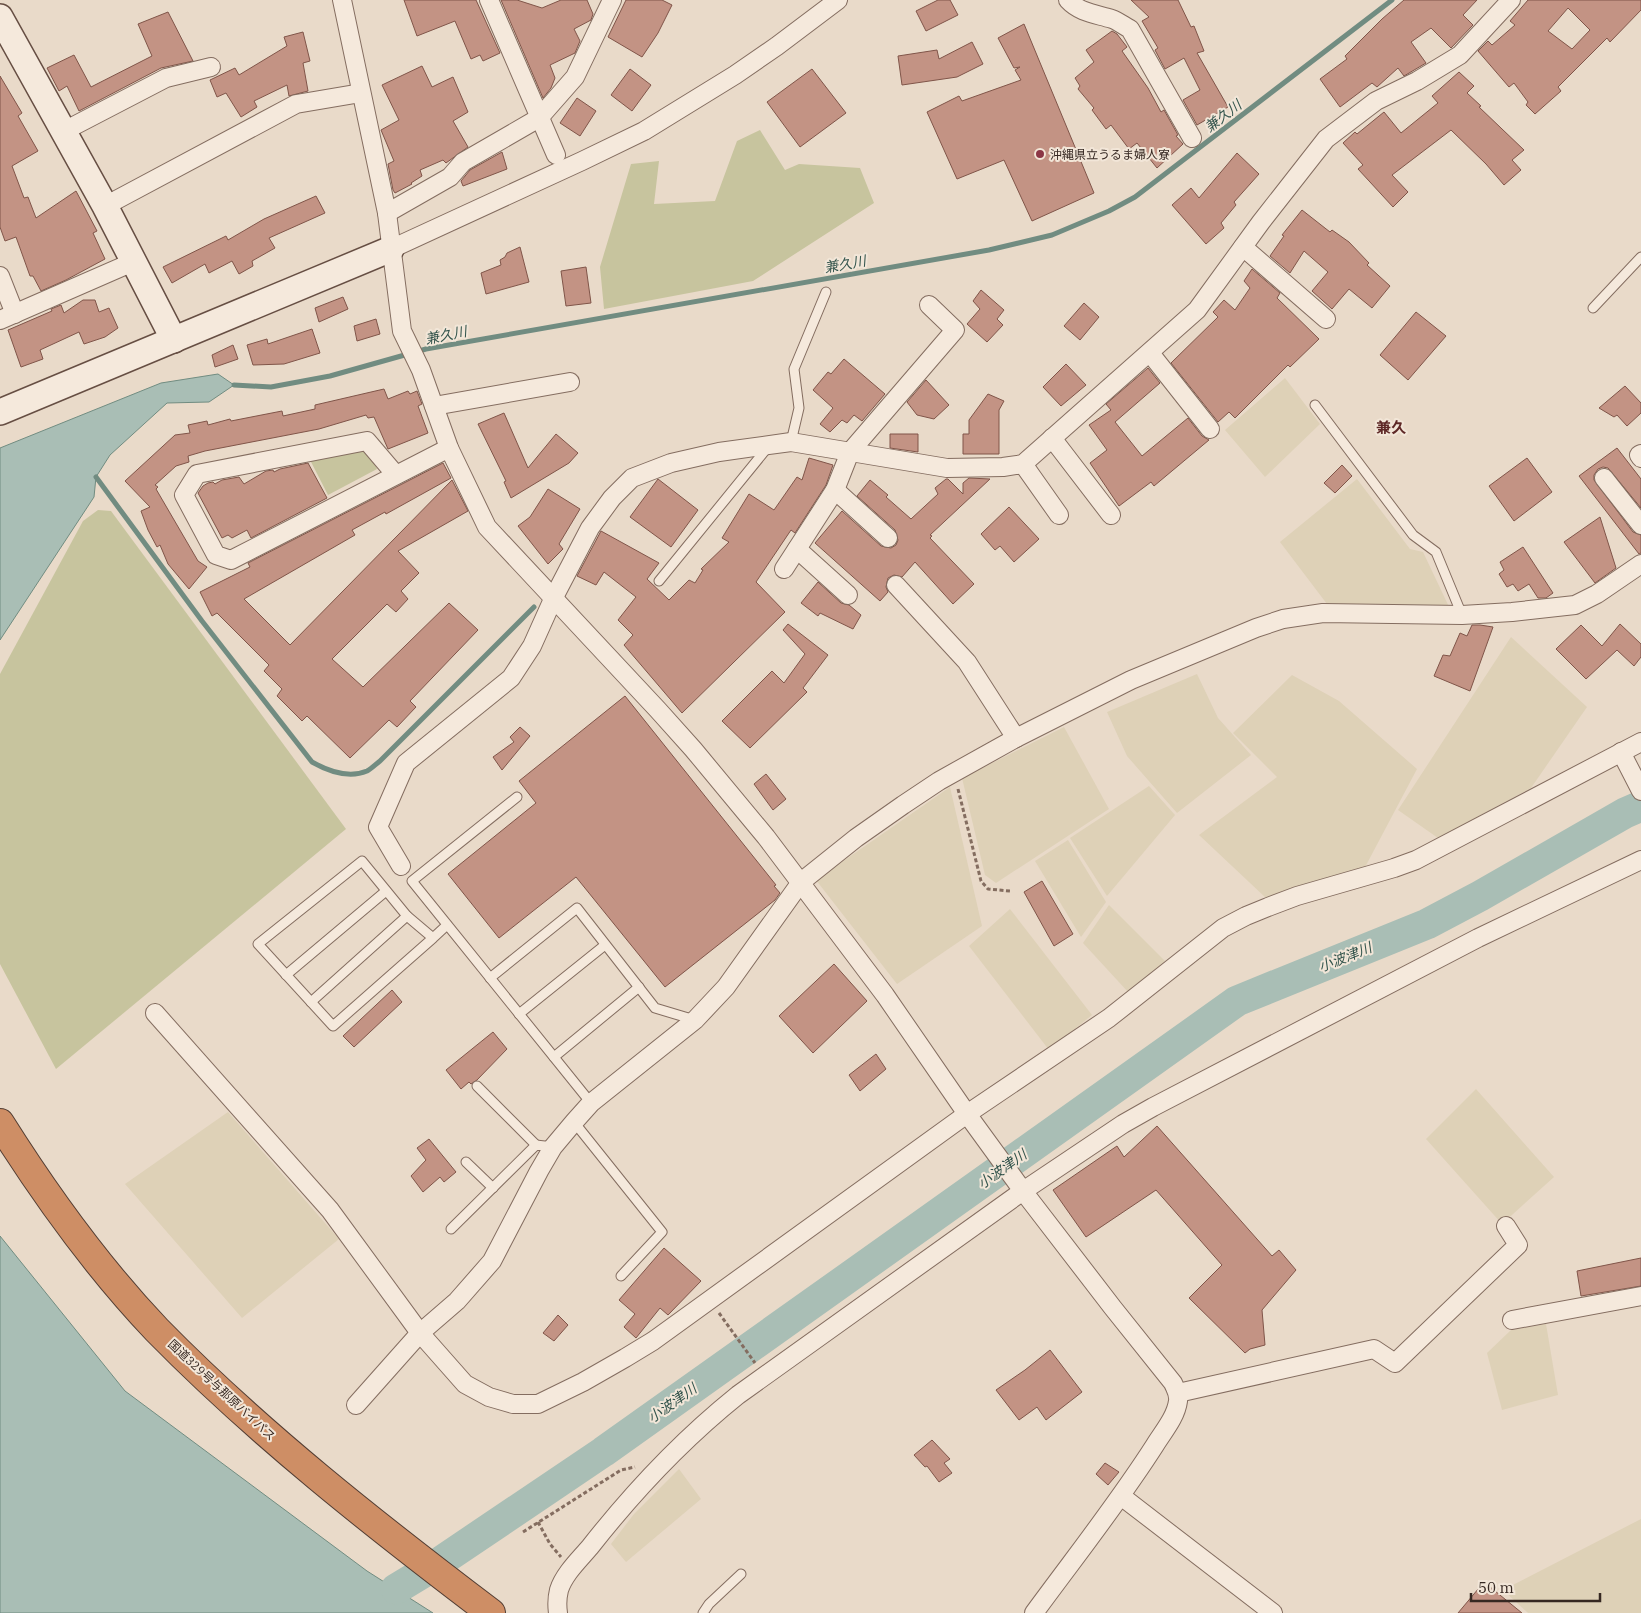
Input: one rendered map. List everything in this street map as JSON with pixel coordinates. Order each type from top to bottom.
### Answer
[{"type":"highway","name":"国道329号与那原バイパス","points":[[0,1123],[64,1219],[125,1294],[157,1329],[213,1384],[277,1441],[395,1539],[491,1613]]},
{"type":"street","points":[[342,0],[387,213],[402,331],[421,370],[449,448],[487,527],[554,596],[693,749],[801,882],[885,995],[967,1114],[1019,1185],[1173,1383],[1178,1393],[1178,1402],[1174,1414],[1122,1496],[1034,1613]]},
{"type":"street","points":[[489,0],[556,154]]},
{"type":"street","points":[[387,213],[450,177],[463,162],[539,118],[575,77],[612,0]]},
{"type":"street","points":[[0,412],[392,249],[582,161],[644,130],[735,75],[838,0]]},
{"type":"street","points":[[1068,0],[1072,5],[1091,15],[1114,20],[1130,30],[1192,138]]},
{"type":"street","points":[[402,866],[378,827],[406,763],[511,678],[532,646],[554,596],[590,528],[612,498],[632,478],[671,463],[720,452],[791,442],[947,468],[1004,468],[1022,464],[1197,310],[1326,139],[1376,101],[1417,81],[1460,55],[1511,0]]},
{"type":"street","points":[[0,17],[105,206],[174,340]]},
{"type":"street","points":[[64,131],[166,78],[211,67]]},
{"type":"street","points":[[105,206],[296,104],[361,93]]},
{"type":"street","points":[[1243,247],[1326,319]]},
{"type":"street","points":[[0,276],[7,317],[133,262]]},
{"type":"street","points":[[784,569],[835,490],[850,452],[955,330],[929,304]]},
{"type":"street","points":[[1150,353],[1210,429]]},
{"type":"street","points":[[434,406],[570,382]]},
{"type":"street","points":[[1052,438],[1111,514]]},
{"type":"street","points":[[396,475],[367,441],[197,474],[184,495],[216,555],[231,560],[449,448]]},
{"type":"street","points":[[1641,454],[1639,456],[1641,458]]},
{"type":"street","points":[[1022,464],[1059,515]]},
{"type":"street","points":[[1604,478],[1641,525]]},
{"type":"street","points":[[835,490],[888,538]]},
{"type":"street","points":[[797,549],[848,595]]},
{"type":"street","points":[[356,1405],[420,1333],[457,1301],[492,1261],[539,1171],[544,1146],[574,1122],[591,1103],[695,1020],[726,987],[801,882],[856,838],[939,781],[1016,738],[1131,680],[1256,628],[1283,619],[1322,614],[1462,615],[1575,605],[1597,594],[1641,564]]},
{"type":"street","points":[[896,585],[967,662],[1016,738]]},
{"type":"street","points":[[154,1013],[330,1210],[420,1333],[465,1384],[489,1398],[513,1404],[538,1404],[560,1394],[653,1341],[967,1114],[1109,1018],[1207,940],[1231,924],[1246,916],[1290,899],[1416,860],[1623,756],[1641,742]]},
{"type":"street","points":[[1623,756],[1641,791]]},
{"type":"street","points":[[558,1613],[559,1590],[565,1578],[614,1516],[680,1445],[738,1395],[1019,1185],[1153,1107],[1478,938],[1641,860]]},
{"type":"street","points":[[1178,1393],[1374,1349],[1396,1363],[1518,1245],[1506,1226]]},
{"type":"street","points":[[1512,1320],[1641,1296]]},
{"type":"street","points":[[1122,1496],[1273,1613]]},
{"type":"lane","points":[[1593,308],[1641,257]]},
{"type":"lane","points":[[791,442],[799,408],[794,369],[826,292]]},
{"type":"lane","points":[[1315,405],[1413,534],[1436,552],[1462,615]]},
{"type":"lane","points":[[659,580],[770,445]]},
{"type":"lane","points":[[412,881],[517,797]]},
{"type":"lane","points":[[433,938],[408,916],[362,861],[258,944],[333,1026],[433,938],[447,925]]},
{"type":"lane","points":[[402,866],[447,925],[591,1103]]},
{"type":"lane","points":[[286,975],[386,891]]},
{"type":"lane","points":[[490,978],[577,908],[655,1008],[695,1020]]},
{"type":"lane","points":[[310,1002],[408,916]]},
{"type":"lane","points":[[519,1014],[605,945]]},
{"type":"lane","points":[[554,1057],[638,987]]},
{"type":"lane","points":[[451,1229],[494,1188],[544,1146],[477,1086]]},
{"type":"lane","points":[[574,1122],[662,1232],[621,1276]]},
{"type":"lane","points":[[466,1162],[494,1188]]},
{"type":"lane","points":[[702,1613],[741,1574]]},
{"type":"path","points":[[954,774],[981,882],[988,889],[1010,891]]},
{"type":"path","points":[[716,1309],[758,1368]]},
{"type":"path","points":[[523,1532],[621,1470],[633,1467],[641,1470],[648,1479]]},
{"type":"path","points":[[538,1522],[550,1544]]},
{"type":"shaded area","points":[[760,130],[785,170],[799,164],[860,168],[874,203],[753,281],[604,309],[600,267],[631,164],[659,161],[654,204],[715,201],[737,141]]},
{"type":"shaded area","points":[[218,374],[234,385],[209,402],[167,403],[110,455],[96,477],[94,497],[0,640],[0,448],[161,383]]},
{"type":"shaded area","points":[[1285,378],[1320,424],[1265,477],[1225,430]]},
{"type":"shaded area","points":[[368,447],[377,469],[328,495],[308,456]]},
{"type":"shaded area","points":[[1357,479],[1410,549],[1423,552],[1450,609],[1327,604],[1280,542]]},
{"type":"shaded area","points":[[98,510],[111,511],[346,829],[56,1069],[0,964],[0,674],[83,521]]},
{"type":"shaded area","points":[[1511,637],[1587,707],[1531,788],[1438,838],[1398,810]]},
{"type":"shaded area","points":[[1197,674],[1218,718],[1251,755],[1177,813],[1127,756],[1107,712]]},
{"type":"shaded area","points":[[1292,675],[1339,701],[1417,769],[1363,871],[1266,898],[1199,835],[1277,777],[1233,733]]},
{"type":"shaded area","points":[[1064,727],[1109,809],[996,883],[985,875],[962,778]]},
{"type":"shaded area","points":[[1149,786],[1175,815],[1107,896],[1070,838]]},
{"type":"shaded area","points":[[950,787],[982,926],[897,984],[816,880]]},
{"type":"shaded area","points":[[1068,840],[1106,902],[1081,937],[1035,861]]},
{"type":"shaded area","points":[[1109,905],[1165,961],[1129,993],[1083,943]]},
{"type":"shaded area","points":[[1010,909],[1092,1015],[1049,1050],[969,946]]},
{"type":"shaded area","points":[[1476,1089],[1554,1177],[1502,1224],[1426,1139]]},
{"type":"shaded area","points":[[228,1112],[339,1239],[242,1318],[125,1184]]},
{"type":"shaded area","points":[[0,1236],[125,1391],[367,1571],[433,1613],[0,1613]]},
{"type":"shaded area","points":[[1546,1324],[1558,1395],[1502,1410],[1487,1353],[1511,1330]]},
{"type":"shaded area","points":[[679,1469],[701,1499],[626,1562],[611,1544],[634,1514]]},
{"type":"shaded area","points":[[1641,1519],[1641,1613],[1528,1613],[1503,1590]]},
{"type":"building","points":[[404,0],[476,0],[500,53],[483,61],[480,55],[471,59],[455,21],[417,36]]},
{"type":"building","points":[[501,0],[517,0],[542,8],[561,0],[587,0],[593,14],[591,20],[574,29],[580,41],[575,53],[550,65],[555,78],[551,88],[543,98]]},
{"type":"building","points":[[626,0],[662,0],[672,5],[658,33],[642,57],[608,37]]},
{"type":"building","points":[[938,0],[950,0],[958,15],[926,31],[916,11]]},
{"type":"building","points":[[1131,0],[1178,0],[1191,27],[1194,26],[1204,51],[1197,53],[1228,107],[1197,125],[1183,100],[1200,90],[1184,58],[1165,69],[1155,50],[1158,48],[1142,21],[1149,17]]},
{"type":"building","points":[[1404,0],[1477,0],[1463,15],[1473,25],[1451,48],[1431,28],[1411,42],[1426,63],[1404,76],[1398,68],[1377,87],[1372,83],[1340,107],[1320,79],[1347,59],[1345,56]]},
{"type":"building","points":[[1528,0],[1641,0],[1641,10],[1610,42],[1607,38],[1558,87],[1561,91],[1535,114],[1526,105],[1528,102],[1514,83],[1509,87],[1478,51],[1488,41],[1492,45],[1515,25],[1510,21]],"holes":[[[1568,8],[1590,30],[1572,49],[1548,31]]]},
{"type":"building","points":[[168,12],[193,61],[161,68],[79,111],[67,86],[59,91],[47,68],[74,55],[91,87],[152,56],[138,24]]},
{"type":"building","name":"沖縄県立うるま婦人寮","points":[[1024,24],[1094,193],[1032,221],[1004,160],[957,179],[927,112],[959,96],[962,101],[1021,80],[1015,70],[1020,67],[1014,68],[998,38]]},
{"type":"building","points":[[1112,31],[1117,34],[1127,47],[1122,51],[1148,88],[1161,112],[1164,110],[1178,135],[1176,136],[1183,144],[1157,168],[1137,143],[1129,149],[1111,125],[1106,129],[1092,110],[1094,108],[1078,89],[1080,86],[1075,78],[1094,62],[1086,50]]},
{"type":"building","points":[[303,32],[310,61],[303,63],[308,91],[289,96],[287,85],[254,101],[257,107],[241,117],[226,93],[217,97],[210,80],[235,68],[239,75],[287,46],[284,37]]},
{"type":"building","points":[[972,42],[983,64],[957,77],[902,85],[898,56],[937,50],[939,59]]},
{"type":"building","points":[[422,66],[432,87],[453,77],[468,112],[453,121],[468,147],[446,163],[443,160],[420,170],[422,176],[395,193],[388,164],[394,161],[381,130],[399,120],[382,85]]},
{"type":"building","points":[[630,69],[651,85],[632,111],[611,95]]},
{"type":"building","points":[[812,69],[846,113],[800,147],[767,102]]},
{"type":"building","points":[[1459,72],[1474,86],[1467,93],[1524,150],[1512,160],[1521,170],[1504,185],[1486,164],[1451,130],[1392,175],[1408,192],[1393,207],[1358,169],[1363,165],[1343,143],[1355,132],[1357,134],[1384,112],[1401,133],[1438,103],[1432,96]]},
{"type":"building","points":[[0,76],[22,113],[18,116],[38,151],[12,166],[24,198],[28,197],[36,218],[76,191],[97,231],[93,233],[105,259],[41,291],[33,276],[30,276],[16,237],[5,241],[0,227]]},
{"type":"building","points":[[577,98],[596,111],[580,136],[560,123]]},
{"type":"building","points":[[502,152],[507,169],[463,186],[461,181],[470,170]]},
{"type":"building","points":[[1237,153],[1259,174],[1234,202],[1236,205],[1221,223],[1224,228],[1206,244],[1172,205],[1191,188],[1199,198]]},
{"type":"building","points":[[316,196],[325,213],[269,238],[275,248],[252,261],[253,266],[239,274],[232,261],[209,273],[205,264],[172,283],[163,267],[226,236],[228,240],[264,219]]},
{"type":"building","points":[[1302,210],[1330,232],[1332,230],[1349,242],[1369,263],[1367,265],[1390,286],[1372,308],[1349,289],[1332,309],[1312,291],[1328,272],[1304,251],[1290,273],[1270,256],[1284,236],[1282,235]]},
{"type":"building","points":[[520,247],[529,282],[486,294],[481,273],[501,265],[500,260],[507,253]]},
{"type":"building","points":[[586,267],[591,303],[566,306],[561,271]]},
{"type":"building","points":[[1252,269],[1280,293],[1277,298],[1319,339],[1290,367],[1288,365],[1235,418],[1229,412],[1218,422],[1171,363],[1218,317],[1213,312],[1224,300],[1235,310],[1250,288],[1244,281]]},
{"type":"building","points":[[981,290],[1004,310],[997,319],[1003,325],[987,342],[967,324],[980,309],[973,301]]},
{"type":"building","points":[[343,297],[348,309],[319,322],[315,308]]},
{"type":"building","points":[[83,300],[95,300],[99,312],[109,308],[118,328],[105,337],[84,344],[79,332],[40,350],[43,359],[21,367],[8,330],[52,311],[51,309],[61,305],[64,313]]},
{"type":"building","points":[[1084,303],[1099,317],[1080,340],[1064,326]]},
{"type":"building","points":[[1416,312],[1446,336],[1408,380],[1380,355]]},
{"type":"building","points":[[376,319],[380,334],[357,341],[354,326]]},
{"type":"building","points":[[312,329],[320,353],[284,364],[253,365],[247,345],[267,339],[268,344]]},
{"type":"building","points":[[233,345],[238,359],[215,367],[212,355]]},
{"type":"building","points":[[844,359],[885,394],[862,421],[854,415],[847,423],[842,420],[830,432],[820,424],[833,408],[813,390],[828,372],[831,374]]},
{"type":"building","points":[[1066,364],[1086,385],[1061,406],[1043,387]]},
{"type":"building","points":[[1148,368],[1160,383],[1115,422],[1142,456],[1188,418],[1202,436],[1209,440],[1154,486],[1151,482],[1119,506],[1090,463],[1107,450],[1089,425],[1111,410],[1106,404]]},
{"type":"building","points":[[926,380],[949,405],[934,419],[917,415],[907,402]]},
{"type":"building","points":[[1625,386],[1641,403],[1641,413],[1627,426],[1617,415],[1614,417],[1599,408]]},
{"type":"building","points":[[384,389],[388,399],[408,391],[410,394],[417,391],[422,404],[418,406],[428,433],[388,449],[374,417],[368,418],[366,415],[319,429],[188,456],[189,462],[176,466],[155,485],[158,487],[156,489],[198,561],[207,567],[189,589],[168,564],[160,545],[157,547],[148,530],[141,511],[150,507],[125,481],[175,435],[190,433],[188,425],[207,421],[208,425],[230,419],[231,421],[282,411],[283,416],[315,409],[315,405]]},
{"type":"building","points":[[988,394],[1004,401],[999,410],[999,454],[963,454],[963,434],[969,434],[969,420]]},
{"type":"building","points":[[504,413],[528,468],[556,434],[578,453],[569,463],[511,498],[504,482],[506,481],[478,424]]},
{"type":"building","points":[[890,434],[918,434],[918,452],[890,448]]},
{"type":"building","points":[[1617,448],[1641,479],[1641,508],[1608,468],[1598,469],[1594,475],[1594,480],[1633,532],[1641,535],[1641,553],[1639,554],[1579,476]]},
{"type":"building","points":[[809,458],[833,465],[826,485],[795,533],[791,530],[756,582],[785,612],[682,713],[624,645],[633,635],[618,620],[636,597],[604,572],[596,585],[577,576],[601,531],[659,563],[647,579],[669,600],[689,580],[695,583],[703,570],[701,569],[729,542],[722,538],[749,494],[774,510],[797,477],[802,480]]},
{"type":"building","points":[[1527,458],[1552,492],[1514,521],[1489,486]]},
{"type":"building","points":[[308,463],[327,498],[251,538],[247,530],[232,538],[228,535],[222,538],[198,493],[203,486],[208,483],[213,482],[215,484],[222,480],[239,477],[244,484],[266,471],[273,470],[274,472]]},
{"type":"building","points":[[443,463],[451,478],[386,514],[385,512],[352,530],[355,535],[244,599],[290,645],[452,480],[468,511],[398,551],[419,573],[401,591],[408,599],[396,612],[387,604],[332,659],[363,687],[449,603],[478,630],[410,701],[416,707],[397,727],[389,720],[350,758],[307,716],[302,721],[277,696],[282,689],[264,671],[269,665],[217,613],[212,616],[200,592],[250,567],[248,563]]},
{"type":"building","points":[[1342,465],[1352,476],[1335,493],[1324,483]]},
{"type":"building","points":[[969,478],[990,479],[930,535],[932,536],[930,538],[974,584],[953,604],[915,562],[902,577],[894,575],[888,578],[886,587],[888,592],[880,601],[815,543],[842,511],[881,546],[891,548],[896,545],[898,540],[895,530],[857,496],[870,480],[888,495],[886,497],[911,519],[938,494],[935,488],[946,479],[963,494],[963,483]]},
{"type":"building","points":[[658,479],[698,510],[671,547],[630,517]]},
{"type":"building","points":[[548,489],[580,509],[559,544],[563,549],[548,564],[518,526],[530,517]]},
{"type":"building","points":[[1009,507],[1039,539],[1014,562],[1000,546],[995,550],[981,534]]},
{"type":"building","points":[[1600,517],[1616,568],[1595,583],[1564,542]]},
{"type":"building","points":[[1523,547],[1553,593],[1546,598],[1538,598],[1529,584],[1518,591],[1513,584],[1507,587],[1499,574],[1504,570],[1500,562]]},
{"type":"building","points":[[818,582],[841,603],[849,605],[861,615],[853,629],[820,613],[818,616],[801,603]]},
{"type":"building","points":[[788,624],[828,655],[803,688],[807,692],[750,748],[722,721],[772,671],[784,683],[805,654],[783,630]]},
{"type":"building","points":[[1620,624],[1641,644],[1641,657],[1634,666],[1617,650],[1586,679],[1556,649],[1581,625],[1602,646]]},
{"type":"building","points":[[1472,625],[1493,627],[1470,691],[1434,676],[1443,655],[1450,656],[1460,633],[1467,636]]},
{"type":"building","points":[[625,696],[776,885],[774,886],[780,893],[775,900],[665,987],[576,877],[499,938],[448,874],[536,803],[519,781]]},
{"type":"building","points":[[520,727],[530,736],[502,770],[493,757],[514,742],[510,737]]},
{"type":"building","points":[[766,774],[786,799],[773,810],[754,784]]},
{"type":"building","points":[[1042,881],[1073,934],[1054,946],[1024,892]]},
{"type":"building","points":[[834,964],[867,1001],[813,1053],[779,1016]]},
{"type":"building","points":[[392,990],[402,1002],[354,1047],[343,1036]]},
{"type":"building","points":[[493,1032],[507,1049],[477,1080],[471,1084],[469,1082],[461,1089],[446,1070]]},
{"type":"building","points":[[876,1054],[886,1069],[860,1091],[849,1075]]},
{"type":"building","points":[[1157,1126],[1272,1256],[1279,1250],[1296,1270],[1262,1310],[1265,1345],[1250,1349],[1245,1353],[1189,1298],[1222,1265],[1156,1190],[1086,1237],[1053,1190],[1117,1146],[1124,1157]]},
{"type":"building","points":[[429,1139],[456,1172],[444,1182],[440,1177],[423,1192],[411,1176],[426,1160],[417,1148]]},
{"type":"building","points":[[664,1248],[701,1281],[668,1315],[660,1308],[636,1338],[624,1327],[635,1314],[619,1300]]},
{"type":"building","points":[[1641,1258],[1641,1286],[1581,1296],[1577,1271]]},
{"type":"building","points":[[558,1315],[568,1325],[554,1341],[543,1333]]},
{"type":"building","points":[[1050,1350],[1082,1392],[1046,1420],[1037,1407],[1019,1420],[996,1390]]},
{"type":"building","points":[[932,1440],[950,1459],[944,1463],[952,1473],[939,1482],[927,1466],[925,1467],[914,1455]]},
{"type":"building","points":[[1105,1463],[1119,1472],[1108,1485],[1096,1474]]},
{"type":"building","points":[[1484,1582],[1522,1613],[1458,1613]]},
{"type":"waterway","name":"兼久川","points":[[234,385],[271,387],[330,376],[426,349],[989,250],[1052,235],[1109,211],[1135,197],[1392,0]]},
{"type":"waterway","points":[[96,477],[202,621],[312,762],[331,771],[353,774],[372,768],[534,607]]},
{"type":"waterway","name":"小波津川","points":[[396,1589],[434,1566],[603,1452],[1237,1001],[1427,924],[1625,813],[1641,806]]},
{"type":"place","name":"沖縄県立うるま婦人寮","points":[[1040,154]]},
{"type":"district","name":"兼久","points":[[1391,427]]}]
